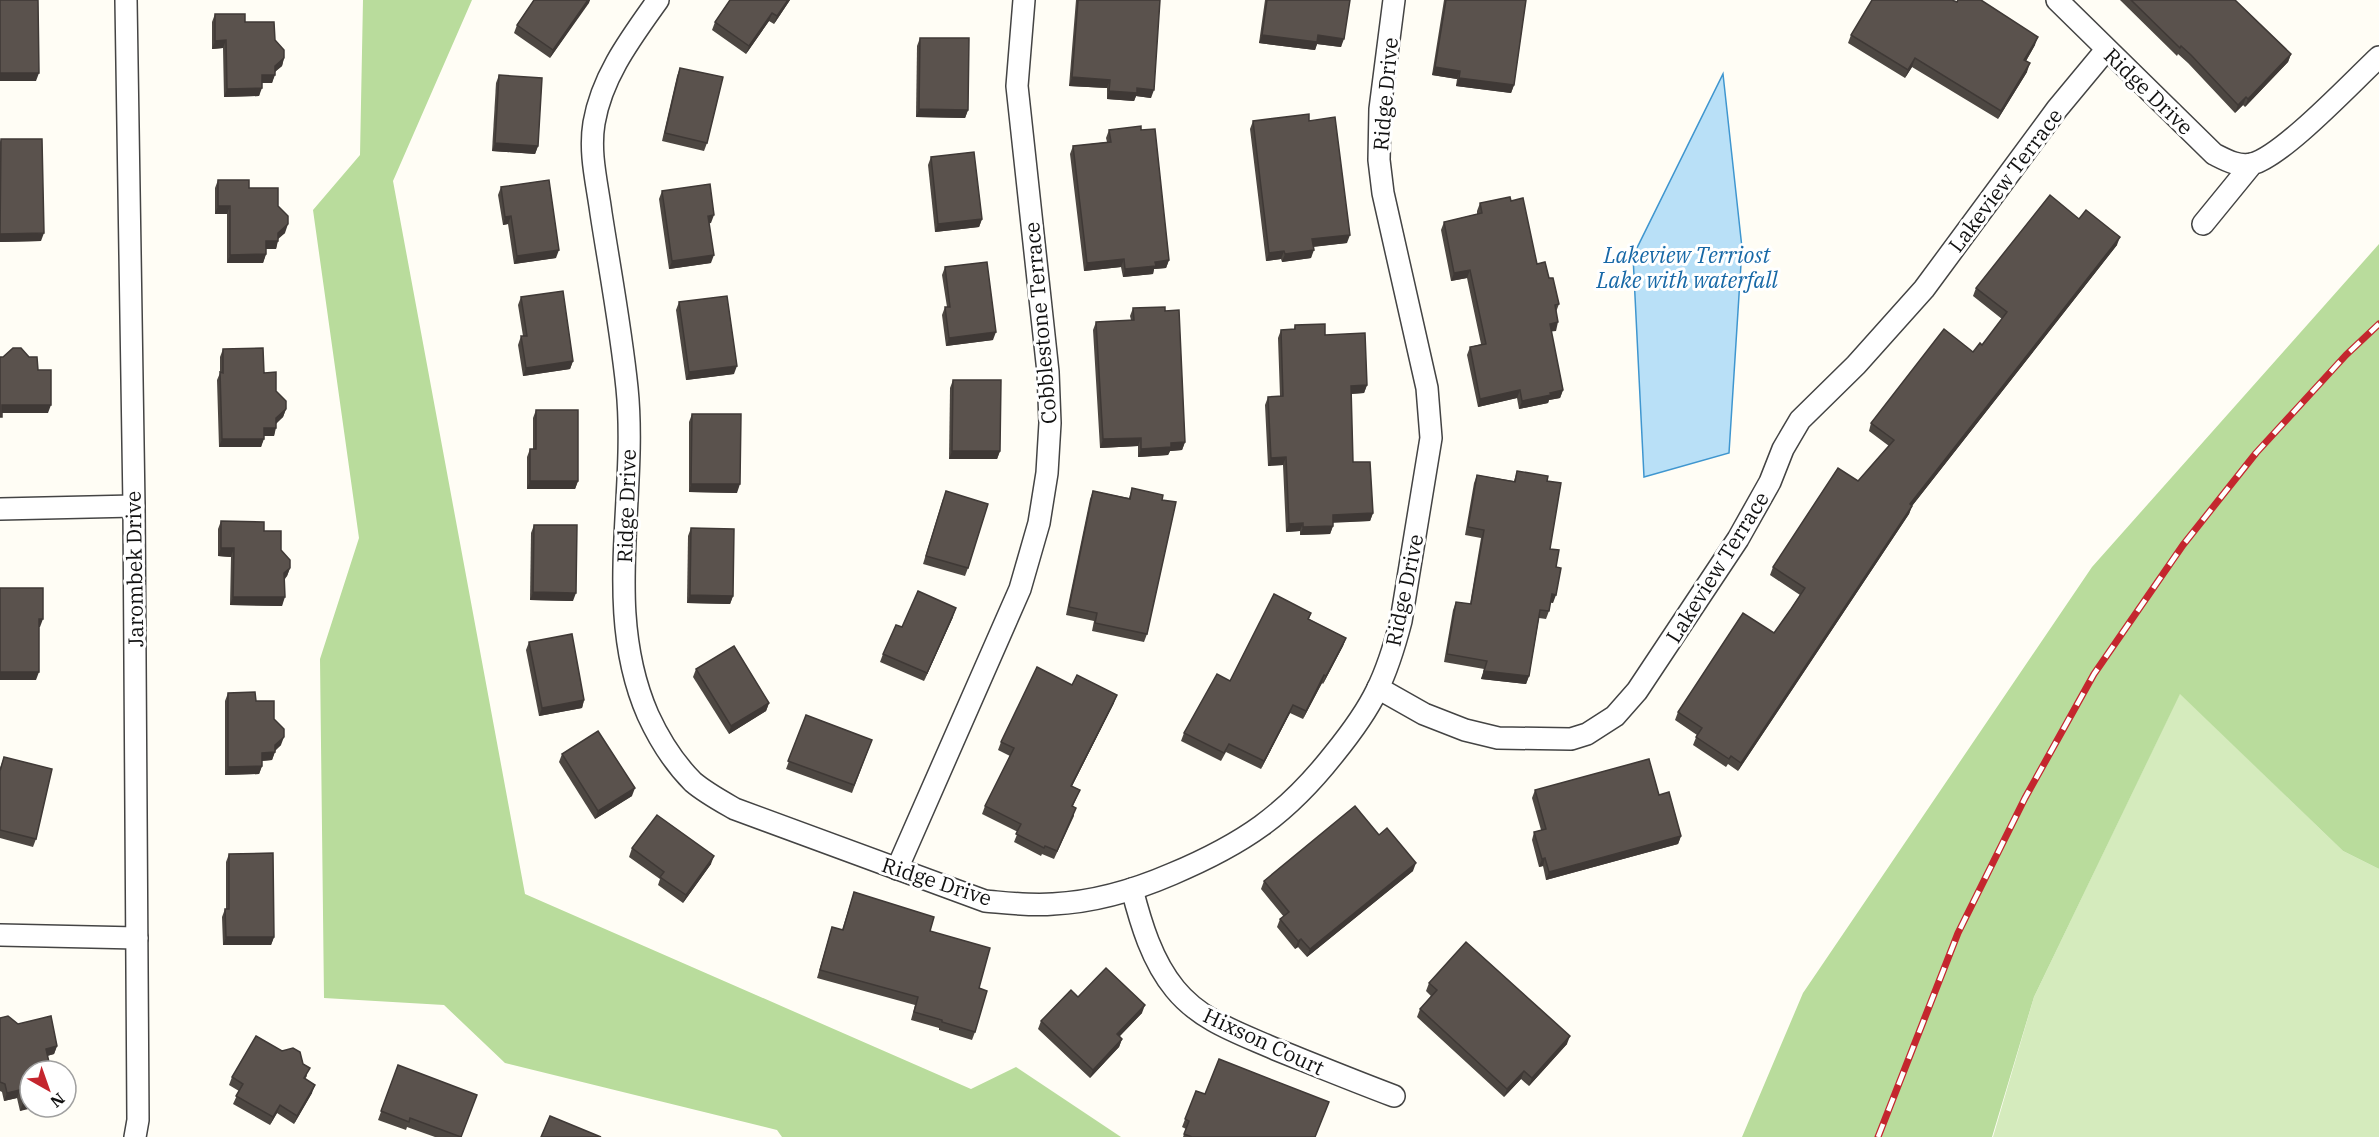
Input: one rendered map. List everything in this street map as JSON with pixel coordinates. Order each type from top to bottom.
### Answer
[{"type":"street","name":"Jarombek Drive","points":[[126,0],[134,506],[138,1120],[135,1137]]},
{"type":"street","name":"Ridge Drive","points":[[658,0],[613,65],[600,97],[592,148],[627,389],[625,629],[630,663],[639,695],[670,755],[706,792],[735,809],[985,901],[1019,904],[1087,901],[1132,889],[1208,859],[1266,824],[1315,778],[1358,724],[1378,688],[1401,621],[1431,438],[1426,388],[1383,193],[1380,160],[1380,109],[1394,0]]},
{"type":"street","name":"Cobblestone Terrace","points":[[897,869],[1020,589],[1039,524],[1047,473],[1050,423],[1048,372],[1017,86],[1024,0]]},
{"type":"street","name":"Ridge Drive","points":[[2057,0],[2214,154],[2229,161],[2245,165],[2252,164]]},
{"type":"street","name":"Lakeview Terrace","points":[[1378,688],[1424,714],[1465,730],[1498,738],[1571,739],[1587,734],[1615,716],[1637,690],[1738,539],[1770,482],[1783,449],[1800,420],[1856,365],[1924,289],[2057,109],[2106,50]]},
{"type":"street","points":[[2203,224],[2252,164],[2262,161],[2289,141],[2379,57]]},
{"type":"street","points":[[0,509],[134,506]]},
{"type":"street","name":"Hixson Court","points":[[1132,889],[1155,958],[1173,987],[1197,1011],[1226,1028],[1394,1096]]},
{"type":"street","points":[[0,935],[137,938]]},
{"type":"green space","points":[[363,0],[472,0],[393,181],[525,894],[971,1089],[1016,1067],[1121,1137],[782,1137],[777,1130],[505,1063],[444,1005],[324,998],[320,659],[359,538],[313,210],[360,155]]},
{"type":"green space","points":[[2379,244],[2379,869],[2343,851],[2180,694],[2034,997],[1992,1137],[1742,1137],[1803,993],[2092,567]]},
{"type":"green space","points":[[2180,693],[2343,851],[2379,869],[2379,1137],[1993,1137],[2034,997]]},
{"type":"water","name":"Lakeview Terriost Lake with waterfall","points":[[1723,74],[1742,248],[1729,453],[1644,477],[1633,256]]},
{"type":"building","points":[[0,0],[38,0],[39,73],[0,73]]},
{"type":"building","points":[[534,0],[588,0],[553,50],[517,25]]},
{"type":"building","points":[[730,0],[788,0],[777,16],[772,13],[749,46],[715,22]]},
{"type":"building","points":[[1078,0],[1160,0],[1154,90],[1137,88],[1137,93],[1109,91],[1110,80],[1072,77]]},
{"type":"building","points":[[1267,0],[1350,0],[1344,39],[1318,35],[1317,42],[1262,35]]},
{"type":"building","points":[[1446,0],[1526,0],[1514,85],[1459,78],[1460,71],[1435,67]]},
{"type":"building","points":[[1872,0],[1952,0],[1957,2],[1958,0],[1981,0],[2038,37],[2024,60],[2030,63],[2001,111],[1915,58],[1908,70],[1851,35]]},
{"type":"building","points":[[2131,0],[2235,0],[2291,54],[2248,99],[2246,97],[2238,105],[2191,55],[2181,46],[2180,48]]},
{"type":"building","points":[[215,14],[245,14],[245,22],[274,22],[275,40],[284,50],[284,58],[275,66],[275,75],[262,75],[262,88],[227,89],[226,40],[215,41]]},
{"type":"building","points":[[920,38],[969,38],[968,110],[919,109]]},
{"type":"building","points":[[680,68],[723,77],[707,143],[665,133]]},
{"type":"building","points":[[499,75],[542,78],[538,146],[495,143]]},
{"type":"building","points":[[1309,114],[1309,121],[1335,117],[1350,235],[1312,239],[1314,250],[1285,254],[1284,251],[1269,253],[1253,121]]},
{"type":"building","points":[[1141,126],[1141,130],[1155,129],[1169,260],[1155,262],[1156,266],[1125,269],[1124,259],[1087,263],[1073,146],[1111,142],[1109,130]]},
{"type":"building","points":[[1,139],[42,139],[44,233],[0,234]]},
{"type":"building","points":[[974,152],[982,219],[938,224],[931,157]]},
{"type":"building","points":[[218,180],[249,180],[249,188],[278,188],[278,206],[288,216],[288,224],[278,233],[278,241],[266,241],[266,254],[230,255],[230,206],[218,206]]},
{"type":"building","points":[[549,180],[559,250],[517,256],[511,216],[505,217],[501,187]]},
{"type":"building","points":[[710,184],[714,215],[708,216],[714,255],[672,261],[662,191]]},
{"type":"building","points":[[2050,195],[2079,219],[2086,210],[2120,237],[1910,504],[1912,506],[1741,763],[1731,756],[1729,759],[1696,737],[1702,728],[1678,712],[1743,613],[1774,633],[1791,609],[1805,588],[1773,567],[1838,468],[1858,481],[1894,440],[1871,423],[1944,329],[1973,352],[1980,343],[1982,345],[2007,312],[1976,288]]},
{"type":"building","points":[[1510,197],[1511,201],[1523,198],[1537,264],[1545,262],[1549,278],[1553,278],[1559,304],[1555,305],[1558,322],[1550,324],[1563,390],[1522,401],[1520,390],[1480,399],[1470,347],[1486,344],[1470,270],[1454,273],[1444,222],[1482,213],[1480,203]]},
{"type":"building","points":[[987,262],[996,332],[949,338],[945,307],[950,307],[945,267]]},
{"type":"building","points":[[563,291],[573,361],[526,368],[521,336],[527,336],[521,297]]},
{"type":"building","points":[[727,296],[737,366],[689,372],[679,302]]},
{"type":"building","points":[[1165,307],[1165,311],[1179,310],[1185,442],[1171,443],[1171,447],[1141,449],[1141,438],[1103,439],[1096,322],[1134,320],[1133,308]]},
{"type":"building","points":[[1325,324],[1325,335],[1365,333],[1367,385],[1351,386],[1353,462],[1370,462],[1373,513],[1333,515],[1333,526],[1303,527],[1303,523],[1289,524],[1286,457],[1271,458],[1268,397],[1283,396],[1281,330],[1295,329],[1295,325]]},
{"type":"building","points":[[13,348],[21,348],[29,357],[37,357],[38,370],[51,370],[51,405],[2,405],[2,417],[0,417],[0,357]]},
{"type":"building","points":[[263,348],[264,373],[276,372],[276,391],[286,401],[286,409],[276,418],[276,428],[264,428],[264,439],[222,439],[220,372],[223,373],[223,349]]},
{"type":"building","points":[[953,380],[1001,380],[1000,451],[952,451]]},
{"type":"building","points":[[536,410],[578,410],[578,481],[530,481],[530,449],[536,449]]},
{"type":"building","points":[[692,414],[741,414],[740,484],[691,484]]},
{"type":"building","points":[[1517,471],[1548,476],[1547,481],[1561,483],[1550,549],[1559,550],[1556,567],[1561,568],[1556,595],[1552,594],[1549,611],[1540,610],[1529,676],[1484,671],[1487,661],[1447,654],[1456,602],[1471,604],[1484,530],[1468,527],[1477,475],[1515,482]]},
{"type":"building","points":[[1132,488],[1163,495],[1162,500],[1176,502],[1147,634],[1095,623],[1097,613],[1069,607],[1093,491],[1130,499]]},
{"type":"building","points":[[946,491],[988,504],[968,568],[926,556]]},
{"type":"building","points":[[221,521],[264,522],[264,531],[281,531],[281,550],[290,560],[290,568],[284,573],[285,597],[233,597],[234,548],[221,548]]},
{"type":"building","points":[[534,525],[577,525],[576,593],[533,592]]},
{"type":"building","points":[[691,528],[734,529],[733,596],[690,595]]},
{"type":"building","points":[[0,588],[43,588],[43,619],[39,619],[39,672],[0,672]]},
{"type":"building","points":[[918,591],[956,608],[927,673],[883,654],[896,625],[902,627]]},
{"type":"building","points":[[1274,594],[1311,613],[1308,619],[1346,638],[1306,711],[1293,705],[1264,761],[1229,744],[1224,753],[1184,733],[1217,674],[1230,681]]},
{"type":"building","points":[[572,634],[584,700],[542,708],[529,642]]},
{"type":"building","points":[[734,646],[769,703],[731,726],[696,669]]},
{"type":"building","points":[[1037,667],[1072,685],[1077,675],[1117,695],[1071,786],[1080,790],[1072,806],[1076,808],[1057,851],[1045,846],[1044,848],[1016,834],[1021,824],[985,806],[1014,748],[1001,742]]},
{"type":"building","points":[[255,692],[256,701],[274,701],[274,719],[284,729],[284,737],[275,745],[275,752],[262,753],[262,766],[228,767],[228,693]]},
{"type":"building","points":[[806,715],[872,740],[854,785],[788,761]]},
{"type":"building","points":[[598,731],[635,788],[598,811],[562,754]]},
{"type":"building","points":[[4,757],[52,769],[36,839],[0,830],[0,771]]},
{"type":"building","points":[[1649,759],[1659,795],[1669,792],[1681,836],[1549,872],[1545,858],[1542,859],[1534,832],[1546,829],[1535,790]]},
{"type":"building","points":[[1355,806],[1379,835],[1387,828],[1416,863],[1310,949],[1301,939],[1298,941],[1280,919],[1289,912],[1264,881]]},
{"type":"building","points":[[657,815],[714,856],[686,895],[660,877],[664,872],[632,848]]},
{"type":"building","points":[[273,853],[274,937],[226,937],[225,909],[229,909],[229,854]]},
{"type":"building","points":[[854,892],[934,917],[930,931],[990,948],[979,988],[987,991],[975,1032],[914,1012],[918,997],[820,970],[832,927],[843,930]]},
{"type":"building","points":[[1466,942],[1570,1036],[1532,1078],[1524,1071],[1507,1089],[1420,1009],[1437,990],[1429,983]]},
{"type":"building","points":[[1106,968],[1145,1005],[1117,1034],[1122,1039],[1093,1070],[1041,1021],[1071,990],[1078,997]]},
{"type":"building","points":[[8,1016],[18,1024],[51,1016],[57,1046],[46,1049],[48,1059],[18,1059],[18,1090],[7,1093],[5,1084],[0,1082],[0,1018]]},
{"type":"building","points":[[256,1036],[282,1051],[293,1048],[300,1052],[303,1064],[310,1068],[304,1078],[315,1085],[297,1116],[280,1105],[273,1117],[236,1096],[243,1084],[232,1077]]},
{"type":"building","points":[[1219,1059],[1329,1102],[1315,1137],[1192,1137],[1184,1134],[1189,1121],[1185,1119],[1196,1091],[1205,1094]]},
{"type":"building","points":[[398,1065],[477,1095],[461,1137],[410,1118],[409,1122],[381,1111]]},
{"type":"building","points":[[550,1116],[601,1137],[541,1137]]},
{"type":"railway","points":[[1878,1137],[1958,933],[2025,798],[2094,674],[2183,545],[2256,453],[2346,355],[2379,324]]}]
